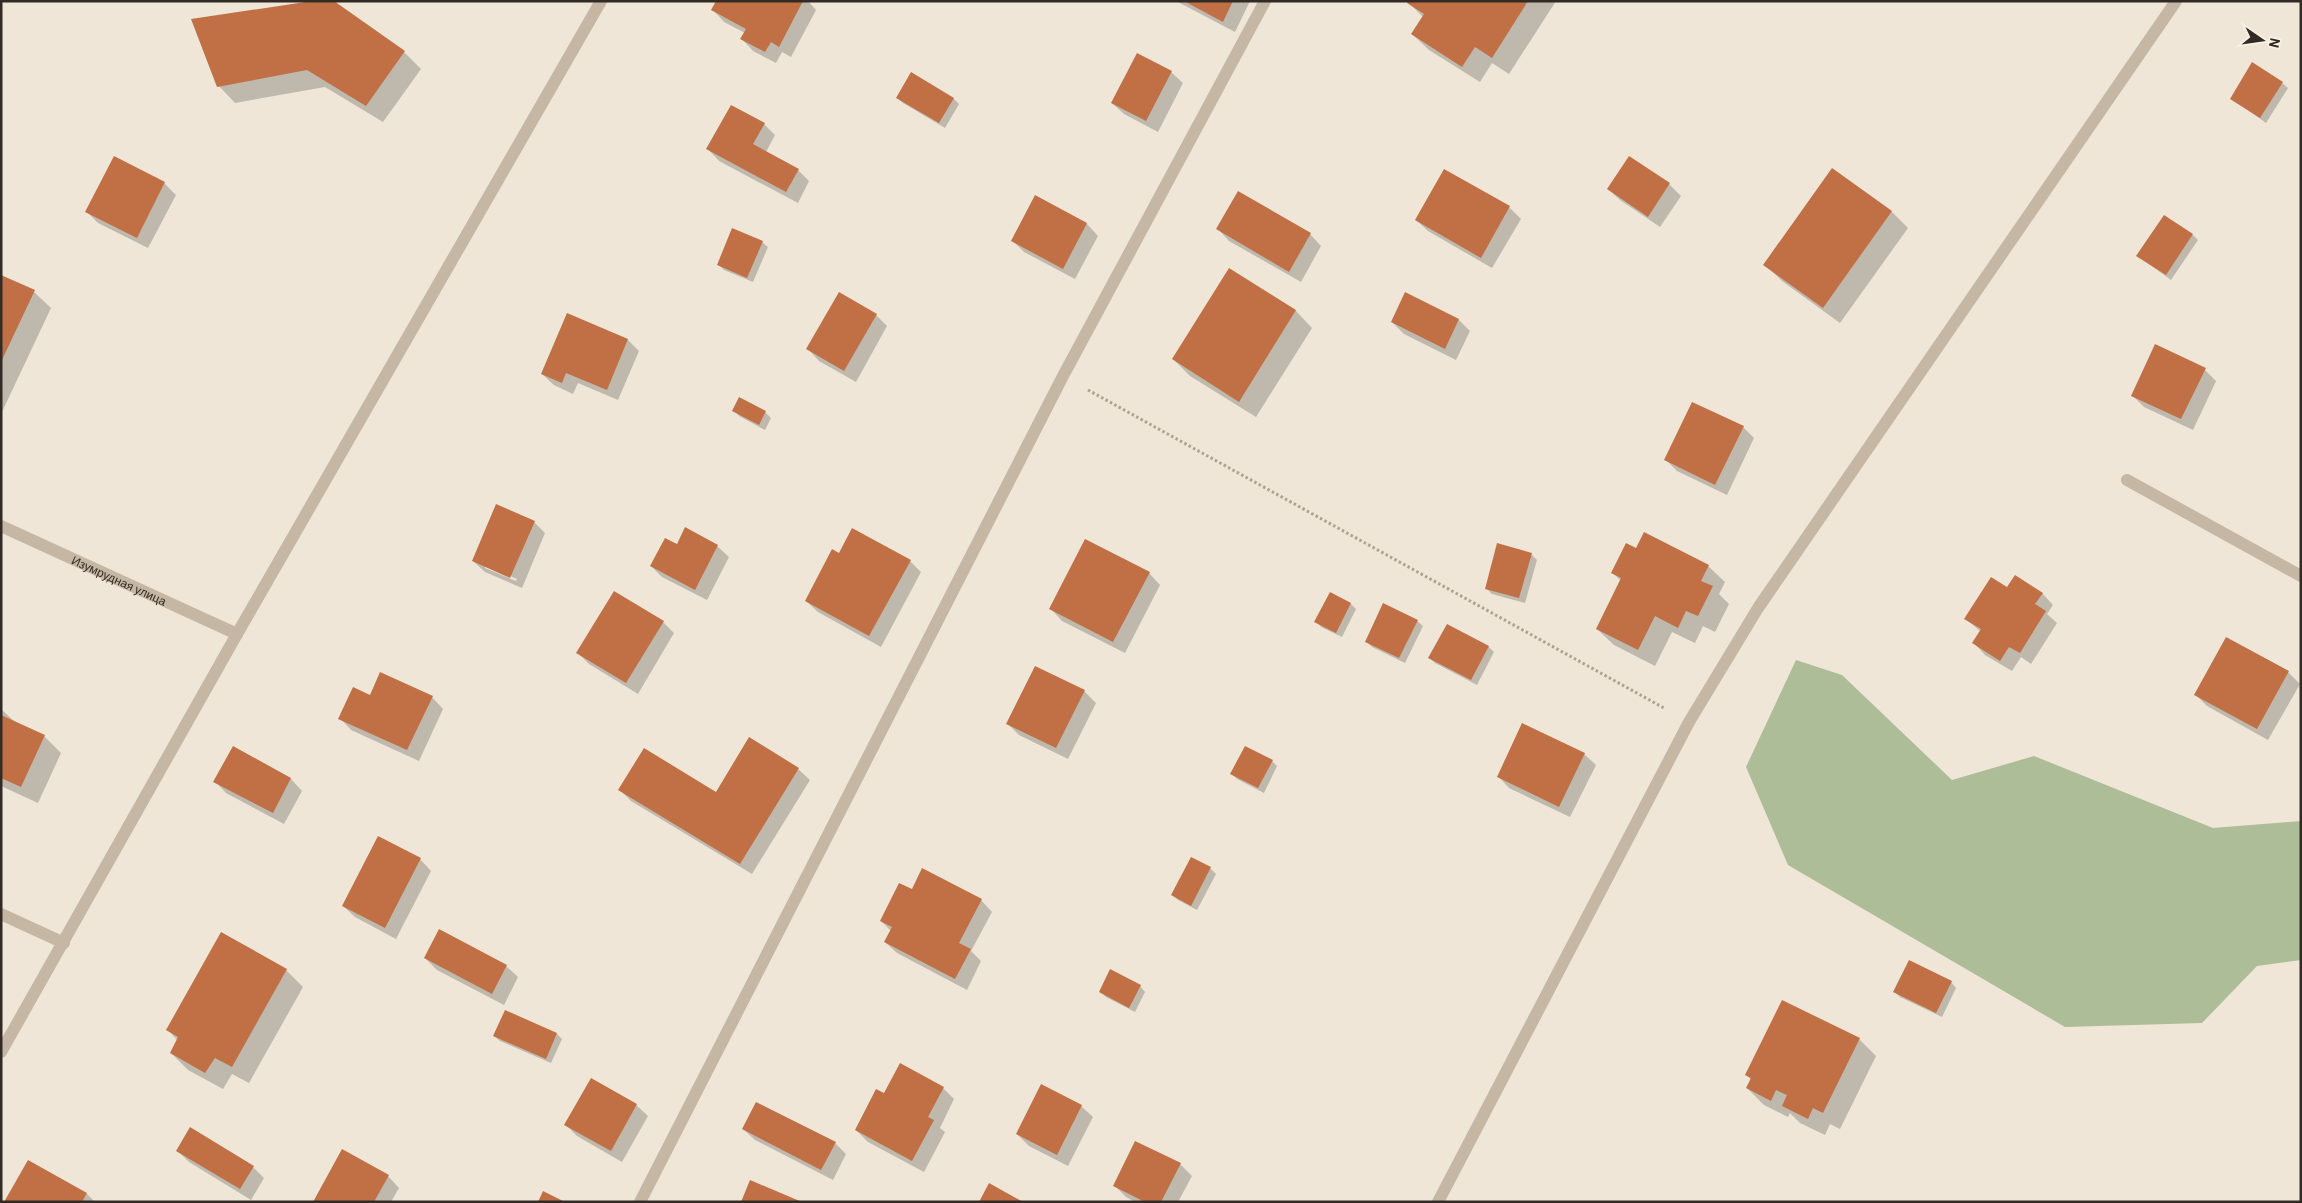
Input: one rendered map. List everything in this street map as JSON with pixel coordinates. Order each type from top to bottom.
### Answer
[{"type":"street","points":[[1,1052],[237,634],[601,1]]},
{"type":"street","points":[[640,1202],[1063,376],[1265,1]]},
{"type":"street","points":[[1438,1202],[1689,722],[1758,608],[2176,1]]},
{"type":"street","points":[[2127,480],[2301,576]]},
{"type":"street","name":"Изумрудная улица","points":[[1,526],[237,634]]},
{"type":"street","points":[[1,914],[64,943]]},
{"type":"path","points":[[1063,376],[1689,722]]},
{"type":"green space","points":[[1796,660],[1842,675],[1952,780],[2034,756],[2213,828],[2301,821],[2301,960],[2257,966],[2202,1023],[2065,1027],[1788,865],[1746,767]]},
{"type":"building","points":[[312,1],[334,1],[405,51],[366,106],[307,70],[217,87],[191,19]]},
{"type":"building","points":[[716,1],[803,1],[779,47],[771,42],[765,52],[740,39],[746,29],[711,10]]},
{"type":"building","points":[[1184,1],[1233,1],[1223,22]]},
{"type":"building","points":[[1408,1],[1528,1],[1492,58],[1475,47],[1462,67],[1411,34],[1424,14],[1407,3]]},
{"type":"building","points":[[1137,53],[1172,71],[1146,121],[1111,103]]},
{"type":"building","points":[[2252,62],[2283,82],[2260,118],[2230,99]]},
{"type":"building","points":[[911,72],[954,98],[939,123],[896,98]]},
{"type":"building","points":[[731,105],[765,123],[753,144],[799,169],[786,192],[706,149]]},
{"type":"building","points":[[114,156],[165,182],[137,238],[85,212]]},
{"type":"building","points":[[1629,156],[1670,183],[1648,217],[1607,189]]},
{"type":"building","points":[[1832,168],[1892,211],[1823,308],[1763,265]]},
{"type":"building","points":[[1444,169],[1510,206],[1481,258],[1415,220]]},
{"type":"building","points":[[1238,191],[1311,233],[1289,272],[1216,229]]},
{"type":"building","points":[[1035,195],[1087,223],[1063,269],[1011,241]]},
{"type":"building","points":[[2164,215],[2193,234],[2166,275],[2136,256]]},
{"type":"building","points":[[732,228],[763,241],[747,278],[717,265]]},
{"type":"building","points":[[1229,268],[1296,310],[1239,402],[1172,359]]},
{"type":"building","points":[[1,275],[35,290],[1,362]]},
{"type":"building","points":[[839,292],[877,314],[844,371],[806,349]]},
{"type":"building","points":[[1405,292],[1459,319],[1445,349],[1391,322]]},
{"type":"building","points":[[567,313],[628,339],[607,390],[566,373],[562,383],[541,374]]},
{"type":"building","points":[[2155,344],[2206,368],[2181,419],[2131,396]]},
{"type":"building","points":[[739,397],[766,411],[759,425],[732,411]]},
{"type":"building","points":[[1692,402],[1744,426],[1715,485],[1664,460]]},
{"type":"building","points":[[496,504],[535,521],[510,578],[472,561]]},
{"type":"building","points":[[685,527],[718,545],[695,590],[650,566],[665,538],[677,544]]},
{"type":"building","points":[[852,528],[911,560],[869,636],[805,601],[832,549],[839,553]]},
{"type":"building","points":[[1644,532],[1709,565],[1701,581],[1713,586],[1698,616],[1686,611],[1678,628],[1655,616],[1638,650],[1596,629],[1621,578],[1611,573],[1626,543],[1636,548]]},
{"type":"building","points":[[1085,539],[1150,572],[1113,642],[1049,609]]},
{"type":"building","points":[[1497,543],[1532,553],[1519,598],[1485,589]]},
{"type":"building","points":[[2015,575],[2043,593],[2035,604],[2046,611],[2020,653],[2009,647],[2000,661],[1972,643],[1981,629],[1964,619],[1991,577],[2007,587]]},
{"type":"building","points":[[614,591],[664,621],[626,683],[576,653]]},
{"type":"building","points":[[1330,592],[1351,603],[1336,633],[1314,622]]},
{"type":"building","points":[[1383,603],[1418,620],[1399,658],[1365,642]]},
{"type":"building","points":[[1447,624],[1489,646],[1471,680],[1428,658]]},
{"type":"building","points":[[2226,637],[2289,671],[2257,729],[2194,695]]},
{"type":"building","points":[[1035,666],[1085,690],[1056,748],[1006,724]]},
{"type":"building","points":[[380,672],[433,696],[407,750],[338,719],[353,687],[370,695]]},
{"type":"building","points":[[1,715],[45,735],[21,787],[1,778]]},
{"type":"building","points":[[1522,723],[1585,753],[1559,807],[1497,777]]},
{"type":"building","points":[[749,737],[799,768],[740,864],[618,790],[644,748],[716,792]]},
{"type":"building","points":[[233,746],[291,778],[273,813],[213,782]]},
{"type":"building","points":[[1245,746],[1273,760],[1258,788],[1230,774]]},
{"type":"building","points":[[378,836],[421,858],[385,928],[342,906]]},
{"type":"building","points":[[1191,857],[1211,867],[1191,906],[1171,895]]},
{"type":"building","points":[[922,868],[982,899],[959,943],[971,949],[955,979],[884,942],[892,927],[880,921],[899,883],[912,889]]},
{"type":"building","points":[[439,929],[507,965],[492,994],[424,958]]},
{"type":"building","points":[[221,932],[287,969],[232,1067],[215,1058],[205,1073],[170,1053],[178,1037],[166,1030]]},
{"type":"building","points":[[1909,960],[1952,981],[1936,1013],[1893,992]]},
{"type":"building","points":[[1110,969],[1141,985],[1129,1008],[1099,992]]},
{"type":"building","points":[[1782,1000],[1860,1038],[1823,1113],[1813,1108],[1808,1119],[1782,1106],[1787,1095],[1776,1090],[1771,1101],[1746,1088],[1751,1078],[1745,1075]]},
{"type":"building","points":[[505,1010],[557,1033],[546,1059],[493,1036]]},
{"type":"building","points":[[900,1063],[944,1087],[928,1117],[934,1120],[912,1161],[855,1130],[876,1089],[884,1093]]},
{"type":"building","points":[[591,1078],[637,1104],[611,1151],[564,1125]]},
{"type":"building","points":[[1041,1084],[1082,1105],[1057,1155],[1016,1134]]},
{"type":"building","points":[[756,1102],[836,1142],[821,1170],[742,1129]]},
{"type":"building","points":[[190,1127],[254,1166],[240,1189],[176,1151]]},
{"type":"building","points":[[1135,1141],[1181,1163],[1161,1202],[1145,1202],[1113,1186]]},
{"type":"building","points":[[342,1149],[389,1175],[374,1202],[313,1202]]},
{"type":"building","points":[[28,1160],[87,1193],[82,1202],[4,1202]]},
{"type":"building","points":[[750,1180],[802,1202],[741,1202]]},
{"type":"building","points":[[989,1183],[1023,1202],[979,1202]]},
{"type":"building","points":[[543,1191],[565,1202],[538,1202]]}]
